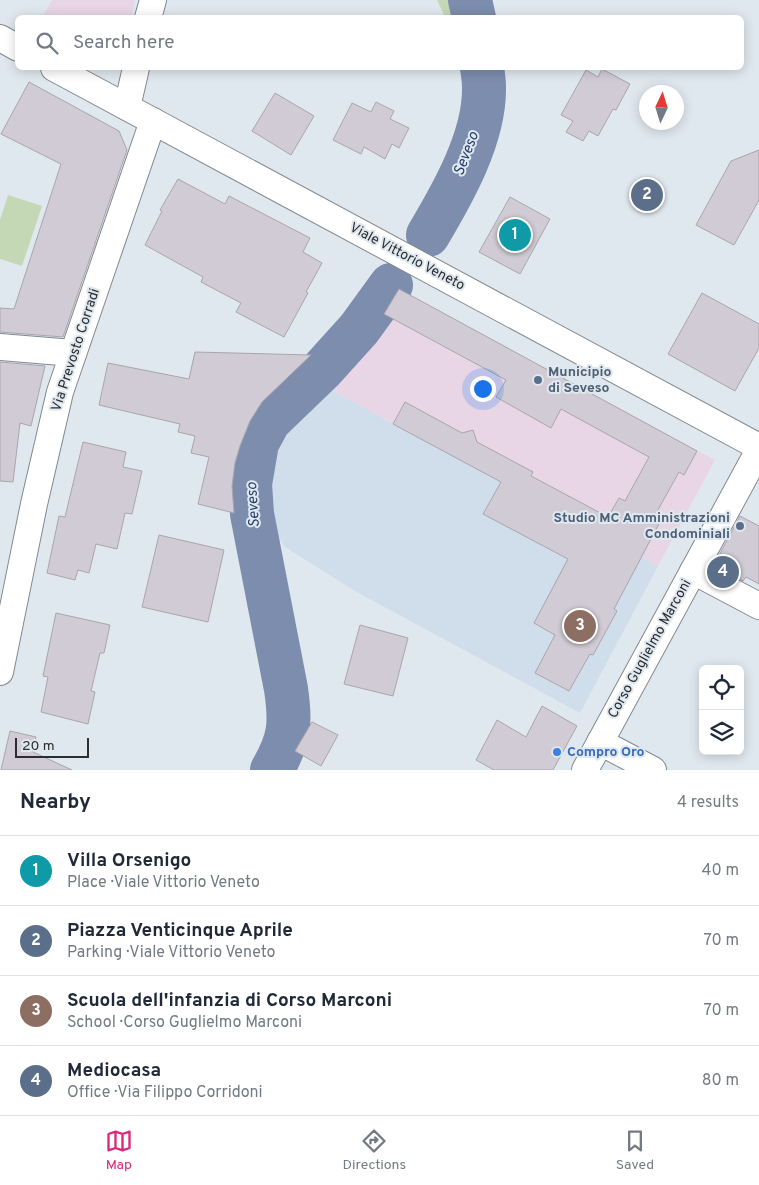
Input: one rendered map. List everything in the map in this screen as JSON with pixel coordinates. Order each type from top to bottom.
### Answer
[{"type":"street","points":[[149,15],[152,0]]},
{"type":"street","points":[[0,38],[15,46]]},
{"type":"street","name":"Viale Vittorio Veneto","points":[[58,70],[400,253],[759,449]]},
{"type":"street","points":[[127,107],[136,70]]},
{"type":"street","name":"Via Prevosto Corradi","points":[[0,672],[34,504],[60,392],[153,121]]},
{"type":"street","points":[[0,347],[73,352]]},
{"type":"street","name":"Corso Guglielmo Marconi","points":[[585,770],[759,449]]},
{"type":"street","points":[[694,570],[759,606]]},
{"type":"street","points":[[600,742],[653,770]]},
{"type":"shaded area","points":[[52,0],[135,0],[132,15],[43,15]]},
{"type":"shaded area","points":[[399,289],[715,460],[658,566],[322,385],[361,349]]},
{"type":"shaded area","points":[[322,385],[501,482],[484,514],[589,570],[620,545],[658,566],[580,713],[355,591],[285,547],[274,531],[269,496],[269,472],[273,455],[282,434],[294,414]]},
{"type":"green space","points":[[437,0],[451,0],[454,15],[444,15]]},
{"type":"green space","points":[[8,195],[42,206],[22,266],[0,259],[0,220]]},
{"type":"building","points":[[586,70],[598,77],[602,70],[604,70],[630,84],[616,110],[613,109],[598,136],[589,131],[583,141],[566,132],[573,121],[561,115]]},
{"type":"building","points":[[29,82],[119,131],[127,150],[63,337],[0,332],[0,308],[14,309],[61,164],[1,134]]},
{"type":"building","points":[[275,93],[314,116],[291,155],[252,131]]},
{"type":"building","points":[[376,102],[394,111],[390,119],[409,128],[399,148],[392,144],[385,159],[364,147],[361,154],[333,140],[352,103],[371,112]]},
{"type":"building","points":[[759,150],[759,200],[734,245],[696,225],[731,161]]},
{"type":"building","points":[[178,179],[225,204],[229,196],[310,238],[303,252],[322,263],[284,337],[236,312],[241,303],[201,282],[203,277],[145,245],[162,211],[160,210]]},
{"type":"building","points":[[510,197],[550,219],[520,274],[479,252]]},
{"type":"building","points":[[399,289],[697,451],[684,475],[679,472],[654,517],[661,520],[614,609],[617,611],[593,655],[590,654],[569,691],[535,673],[555,635],[534,623],[568,559],[483,514],[501,482],[393,424],[405,402],[462,433],[473,430],[477,442],[533,472],[531,476],[608,517],[619,498],[625,501],[649,457],[561,409],[551,428],[496,397],[506,380],[384,314]]},
{"type":"building","points":[[702,293],[759,324],[759,348],[735,391],[668,354]]},
{"type":"building","points":[[195,352],[311,355],[262,402],[250,421],[235,463],[232,486],[234,513],[198,504],[209,457],[191,453],[195,436],[178,432],[180,424],[99,405],[108,363],[189,379]]},
{"type":"building","points":[[0,362],[45,366],[31,426],[20,423],[13,482],[0,481]]},
{"type":"building","points":[[83,442],[126,452],[123,467],[142,471],[132,514],[125,513],[117,549],[96,544],[89,573],[78,570],[75,580],[47,573],[59,516],[65,517]]},
{"type":"building","points":[[740,516],[759,526],[759,584],[746,577],[743,581],[714,565]]},
{"type":"building","points":[[159,535],[224,550],[208,622],[142,607]]},
{"type":"building","points":[[56,613],[110,625],[104,653],[100,653],[91,691],[95,692],[88,724],[41,712],[48,677],[43,676]]},
{"type":"building","points":[[360,625],[408,638],[393,696],[344,684]]},
{"type":"building","points":[[542,706],[577,726],[553,770],[494,770],[476,760],[497,720],[526,737]]},
{"type":"building","points":[[312,722],[338,735],[321,766],[295,751]]},
{"type":"building","points":[[10,731],[36,737],[33,752],[72,770],[1,770]]},
{"type":"waterway","name":"Seveso","points":[[470,0],[473,15]]},
{"type":"waterway","name":"Seveso","points":[[428,235],[457,183],[473,145],[483,106],[482,70]]},
{"type":"waterway","name":"Seveso","points":[[272,770],[286,740],[289,721],[286,689],[252,514],[250,484],[257,443],[269,421],[322,370],[359,329],[391,285]]},
{"type":"place","name":"Piazza Venticinque Aprile","points":[[647,195]]},
{"type":"place","name":"Villa Orsenigo","points":[[515,235]]},
{"type":"place","name":"Municipio di Seveso","points":[[538,380]]},
{"type":"place","name":"Studio MC Amministrazioni Condominiali","points":[[740,526]]},
{"type":"place","name":"Mediocasa","points":[[723,572]]},
{"type":"place","name":"Scuola dell'infanzia di Corso Marconi","points":[[580,626]]},
{"type":"place","name":"Compro Oro","points":[[557,752]]}]
